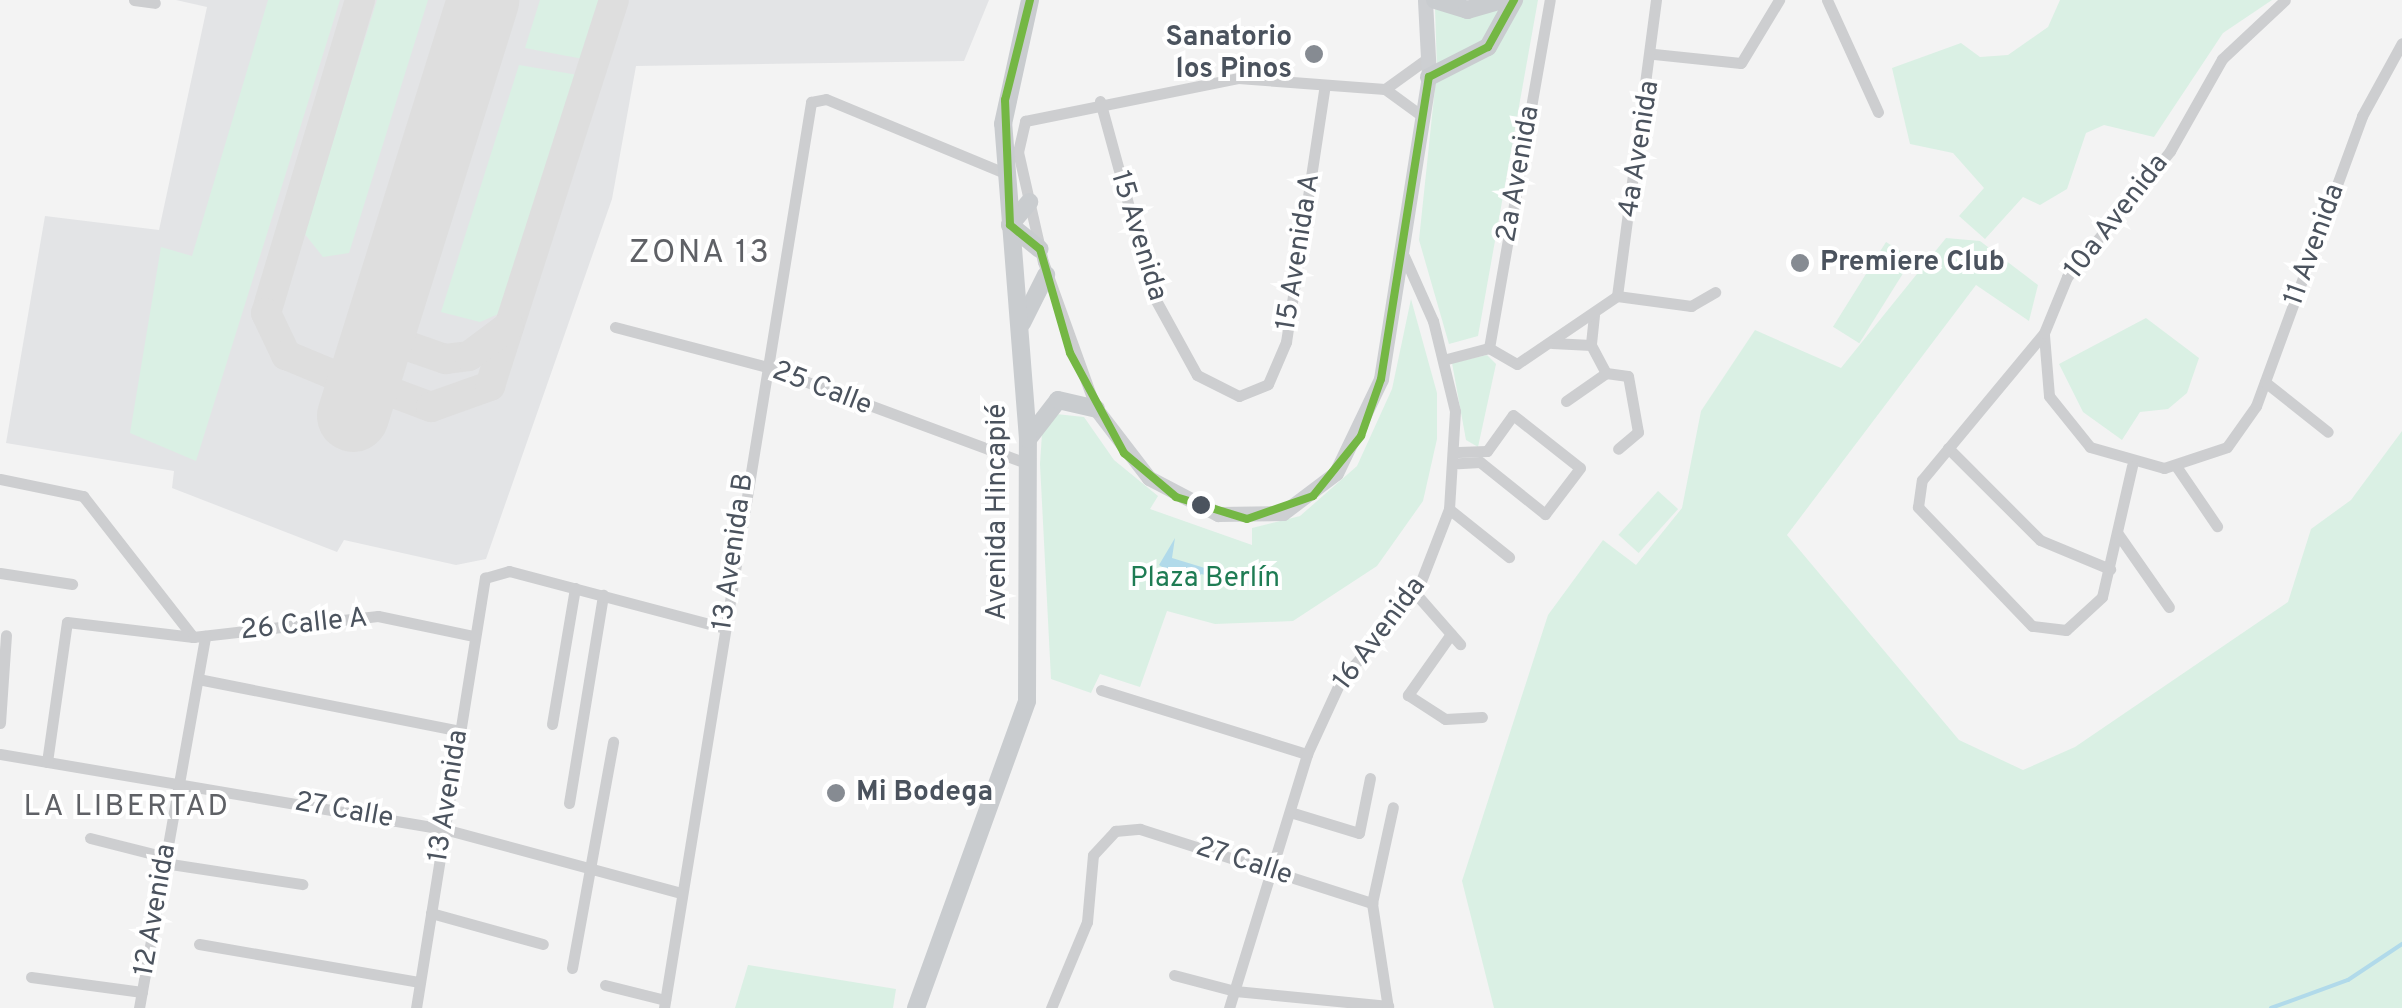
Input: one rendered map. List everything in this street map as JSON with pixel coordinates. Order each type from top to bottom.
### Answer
[{"type":"main road","name":"Avenida Hincapié","points":[[916,1008],[1025,718],[1028,439],[1005,174],[1008,70],[1030,0]]},
{"type":"main road","points":[[1435,0],[1467,10],[1503,0]]},
{"type":"main road","points":[[1429,77],[1488,47],[1514,0]]},
{"type":"main road","points":[[1029,202],[1010,225],[1040,249]]},
{"type":"main road","points":[[1020,326],[1046,275]]},
{"type":"main road","points":[[1028,439],[1058,400],[1096,409]]},
{"type":"street","points":[[134,0],[155,2]]},
{"type":"street","name":"16 Avenida","points":[[1096,409],[1165,491],[1200,510],[1254,518],[1302,503],[1336,473],[1381,379],[1424,125],[1429,77],[1425,0]]},
{"type":"street","name":"2a Avenida","points":[[1489,348],[1550,0]]},
{"type":"street","name":"4a Avenida","points":[[1617,296],[1654,54],[1656,0]]},
{"type":"street","points":[[1654,54],[1741,63],[1779,0]]},
{"type":"street","points":[[1827,0],[1878,112]]},
{"type":"street","name":"10a Avenida","points":[[2110,568],[2096,606],[2066,630],[2032,626],[1922,516],[1918,486],[2044,333],[2067,277],[2170,151],[2222,59],[2285,0]]},
{"type":"street","name":"11 Avenida","points":[[2176,466],[2227,446],[2264,382],[2362,116],[2402,43]]},
{"type":"street","points":[[1385,89],[1420,72],[1429,50]]},
{"type":"street","points":[[1008,70],[1018,106],[1036,114]]},
{"type":"street","points":[[1096,409],[1046,275],[1029,202],[1019,128],[1036,114],[1220,78],[1385,89],[1415,103],[1424,125]]},
{"type":"street","name":"15 Avenida A","points":[[1238,396],[1268,384],[1286,342],[1325,85]]},
{"type":"street","name":"13 Avenida B","points":[[665,1004],[764,366],[815,99],[1005,174]]},
{"type":"street","name":"15 Avenida","points":[[1100,101],[1153,296],[1197,376],[1238,396]]},
{"type":"street","name":"16 Avenida","points":[[1230,1008],[1307,754],[1340,680],[1416,594],[1449,509],[1458,457],[1444,360],[1404,256]]},
{"type":"street","points":[[1444,360],[1489,348],[1516,364],[1617,296],[1690,306],[1714,292]]},
{"type":"street","points":[[1594,314],[1591,345],[1606,374]]},
{"type":"street","name":"25 Calle","points":[[614,327],[764,366],[1026,464]]},
{"type":"street","points":[[2044,333],[2043,372],[2061,418],[2090,447],[2132,466],[2176,466],[2217,526]]},
{"type":"street","points":[[1552,343],[1591,345]]},
{"type":"street","points":[[1566,401],[1606,374],[1627,374],[1638,432],[1618,449]]},
{"type":"street","points":[[2264,382],[2328,432]]},
{"type":"street","points":[[1513,415],[1580,468],[1545,514],[1480,462],[1458,457],[1487,451],[1513,415]]},
{"type":"street","points":[[1948,448],[2040,540],[2110,568],[2132,466]]},
{"type":"street","points":[[0,480],[83,496],[199,636]]},
{"type":"street","points":[[1449,509],[1509,557]]},
{"type":"street","points":[[2118,534],[2169,607]]},
{"type":"street","name":"13 Avenida","points":[[416,1008],[482,584],[502,570],[575,588]]},
{"type":"street","points":[[0,573],[72,584]]},
{"type":"street","points":[[552,724],[575,588],[724,628]]},
{"type":"street","points":[[1416,594],[1456,639],[1408,695],[1445,719],[1482,718]]},
{"type":"street","points":[[569,803],[603,596]]},
{"type":"street","name":"26 Calle A","points":[[47,762],[67,622],[199,636],[378,616],[474,636]]},
{"type":"street","points":[[0,723],[6,635]]},
{"type":"street","name":"12 Avenida","points":[[140,1008],[198,679],[199,636]]},
{"type":"street","points":[[198,679],[460,731]]},
{"type":"street","points":[[1101,690],[1307,754]]},
{"type":"street","points":[[572,968],[613,742]]},
{"type":"street","name":"27 Calle","points":[[0,754],[444,829],[682,893]]},
{"type":"street","points":[[1290,812],[1359,832],[1370,778]]},
{"type":"street","points":[[1174,975],[1235,991],[1388,1007],[1372,902],[1394,807]]},
{"type":"street","name":"27 Calle","points":[[1051,1008],[1087,922],[1093,855],[1115,830],[1140,829],[1372,902]]},
{"type":"street","points":[[90,838],[165,860],[302,884]]},
{"type":"street","points":[[431,913],[543,944]]},
{"type":"street","points":[[199,944],[420,982]]},
{"type":"street","points":[[31,978],[142,992]]},
{"type":"street","points":[[606,985],[665,1004]]},
{"type":"shaded area","points":[[176,0],[989,0],[964,61],[636,66],[612,199],[486,559],[456,565],[344,540],[337,552],[172,488],[174,471],[6,443],[45,216],[159,230],[207,7]]},
{"type":"green space","points":[[268,0],[340,0],[196,461],[130,433],[161,247],[192,256]]},
{"type":"green space","points":[[377,0],[428,0],[349,253],[323,257],[304,233]]},
{"type":"green space","points":[[540,0],[602,0],[583,59],[525,48]]},
{"type":"green space","points":[[1518,0],[1538,0],[1478,336],[1449,344],[1419,240],[1436,78],[1490,50]]},
{"type":"green space","points":[[2060,0],[2272,0],[2223,33],[2154,137],[2104,125],[2086,133],[2067,189],[2040,205],[2023,197],[1985,239],[1959,216],[1984,188],[1953,153],[1910,144],[1892,68],[1961,43],[1980,57],[2008,55],[2048,27]]},
{"type":"green space","points":[[1435,8],[1466,17],[1503,9],[1493,35],[1437,69]]},
{"type":"green space","points":[[519,65],[578,75],[503,312],[480,322],[441,312]]},
{"type":"green space","points":[[1946,238],[1980,241],[2038,285],[2029,321],[1976,285],[1787,535],[1959,740],[2023,770],[2075,747],[2288,602],[2311,529],[2351,500],[2402,431],[2402,1008],[1494,1008],[1462,881],[1548,615],[1603,540],[1636,565],[1682,508],[1701,411],[1755,330],[1841,368]]},
{"type":"green space","points":[[1886,242],[1912,258],[1859,343],[1833,327]]},
{"type":"green space","name":"Plaza Berlín","points":[[1411,299],[1437,393],[1437,439],[1423,501],[1377,566],[1293,621],[1215,624],[1167,611],[1140,687],[1100,674],[1091,693],[1051,679],[1040,464],[1042,433],[1056,414],[1084,417],[1114,460],[1158,496],[1150,509],[1252,545],[1252,528],[1300,516],[1357,466],[1392,389]]},
{"type":"green space","points":[[2146,318],[2199,358],[2187,393],[2168,409],[2140,412],[2122,440],[2083,412],[2059,364]]},
{"type":"green space","points":[[1487,355],[1496,364],[1478,447],[1466,440],[1452,363]]},
{"type":"green space","points":[[1658,491],[1678,509],[1639,553],[1619,535]]},
{"type":"green space","points":[[748,965],[896,989],[893,1008],[735,1008]]},
{"type":"water","points":[[1175,538],[1172,558],[1231,576],[1254,571],[1249,586],[1201,574],[1195,584],[1159,565]]},
{"type":"waterway","points":[[2271,1008],[2348,980],[2402,944]]},
{"type":"taxiway","points":[[360,0],[266,313],[286,355],[334,375],[370,362],[391,392],[431,407],[490,386],[614,0]]},
{"type":"taxiway","points":[[386,311],[402,344],[445,359],[469,356],[509,326]]},
{"type":"runway","points":[[353,416],[483,0]]},
{"type":"transit line","points":[[1030,0],[1005,100],[1010,225],[1040,249],[1070,353],[1124,453],[1176,497],[1247,519],[1313,496],[1361,436],[1381,379],[1429,77],[1488,47],[1514,0]]},
{"type":"place","name":"Sanatorio los Pinos","points":[[1314,54]]},
{"type":"place","name":"Premiere Club","points":[[1800,263]]},
{"type":"place","name":"Mi Bodega","points":[[836,793]]},
{"type":"district","name":"ZONA 13","points":[[700,254]]},
{"type":"district","name":"LA LIBERTAD","points":[[127,808]]}]
